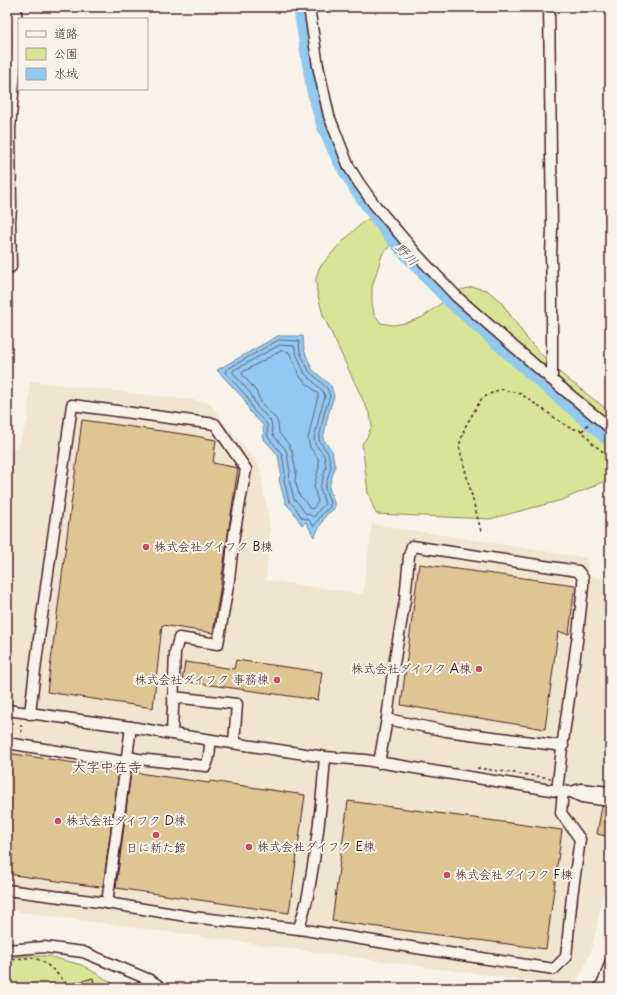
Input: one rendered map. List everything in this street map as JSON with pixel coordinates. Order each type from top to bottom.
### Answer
[{"type":"street","points":[[11,267],[10,129],[17,47],[16,7]]},
{"type":"street","points":[[309,7],[318,66],[330,116],[349,167],[374,204],[420,258],[457,297],[552,380],[610,428]]},
{"type":"street","points":[[549,7],[552,228],[552,380]]},
{"type":"street","points":[[30,714],[37,649],[60,499],[72,405],[215,424],[246,469],[234,535],[229,580],[218,644],[179,638],[175,652],[172,734]]},
{"type":"street","points":[[7,890],[107,903],[192,917],[299,929],[554,969],[566,957],[572,896],[580,839],[561,812],[564,791],[563,746],[583,586],[583,578],[578,571],[412,546],[409,556],[405,600],[394,664],[388,719],[379,762]]},
{"type":"street","points":[[173,697],[237,704],[234,743]]},
{"type":"street","points":[[7,710],[131,727],[210,740],[379,762],[564,791],[582,797],[610,801]]},
{"type":"street","points":[[388,719],[446,731],[563,746]]},
{"type":"street","points":[[107,903],[131,727]]},
{"type":"street","points":[[7,743],[126,759],[206,766],[210,757],[210,740]]},
{"type":"street","points":[[299,929],[309,892],[319,822],[326,756]]},
{"type":"street","points":[[564,791],[581,789],[610,792]]},
{"type":"street","points":[[7,950],[44,947],[84,952],[150,980],[162,988]]},
{"type":"street","points":[[599,988],[604,981],[610,963]]},
{"type":"path","points":[[480,531],[460,446],[465,427],[482,398],[500,389],[521,394],[568,427],[582,432],[593,444],[610,457]]},
{"type":"path","points":[[582,432],[596,416]]},
{"type":"path","points":[[21,724],[21,735]]},
{"type":"path","points":[[7,960],[32,958],[38,960],[52,968],[69,988]]},
{"type":"shaded area","points":[[30,381],[208,402],[260,467],[270,530],[266,580],[363,594],[372,524],[587,558],[588,574],[609,581],[610,858],[592,949],[578,980],[566,986],[7,910],[7,453],[18,446],[28,420]]},
{"type":"green space","points":[[382,214],[397,237],[382,255],[372,287],[374,314],[381,323],[393,325],[406,323],[423,317],[460,290],[473,287],[487,290],[501,302],[528,340],[555,369],[610,412],[610,479],[562,500],[490,519],[376,514],[368,493],[362,444],[372,426],[370,415],[323,315],[317,292],[316,279],[319,268],[340,244],[364,221]]},
{"type":"green space","points":[[23,956],[48,956],[82,965],[121,988],[7,988],[7,958]]},
{"type":"water","points":[[278,336],[303,336],[304,350],[312,369],[331,386],[334,396],[323,439],[332,451],[335,467],[329,487],[334,503],[334,509],[326,515],[314,537],[306,522],[302,525],[286,504],[279,480],[281,473],[278,455],[264,439],[263,425],[250,412],[244,399],[217,370]]},
{"type":"building","name":"株式会社ダイフク B棟","points":[[82,420],[216,440],[213,463],[238,468],[213,633],[162,625],[153,708],[47,692]]},
{"type":"building","name":"株式会社ダイフク A棟","points":[[419,564],[575,585],[569,634],[558,632],[545,729],[401,705]]},
{"type":"building","name":"株式会社ダイフク 事務棟","points":[[236,660],[322,672],[318,700],[182,681],[185,662],[234,669]]},
{"type":"building","name":"株式会社ダイフク D棟","points":[[7,753],[119,770],[103,886],[100,887],[7,874]]},
{"type":"building","points":[[131,772],[209,783],[210,781],[305,795],[289,913],[116,888]]},
{"type":"building","name":"株式会社ダイフク F棟","points":[[348,801],[562,830],[546,949],[332,921]]},
{"type":"building","points":[[602,806],[610,807],[606,836],[597,834]]},
{"type":"building","points":[[93,978],[95,988],[65,988],[64,986]]},
{"type":"waterway","name":"野川","points":[[300,7],[313,89],[324,127],[339,160],[356,189],[387,232],[448,299],[610,440]]},
{"type":"place","name":"株式会社ダイフク B棟","points":[[146,547]]},
{"type":"place","name":"株式会社ダイフク A棟","points":[[479,669]]},
{"type":"place","name":"株式会社ダイフク 事務棟","points":[[277,680]]},
{"type":"place","name":"株式会社ダイフク D棟","points":[[58,821]]},
{"type":"place","name":"日に新た館","points":[[156,835]]},
{"type":"place","name":"株式会社ダイフク E棟","points":[[249,847]]},
{"type":"place","name":"株式会社ダイフク F棟","points":[[447,875]]},
{"type":"district","name":"大字中在寺","points":[[107,767]]}]
